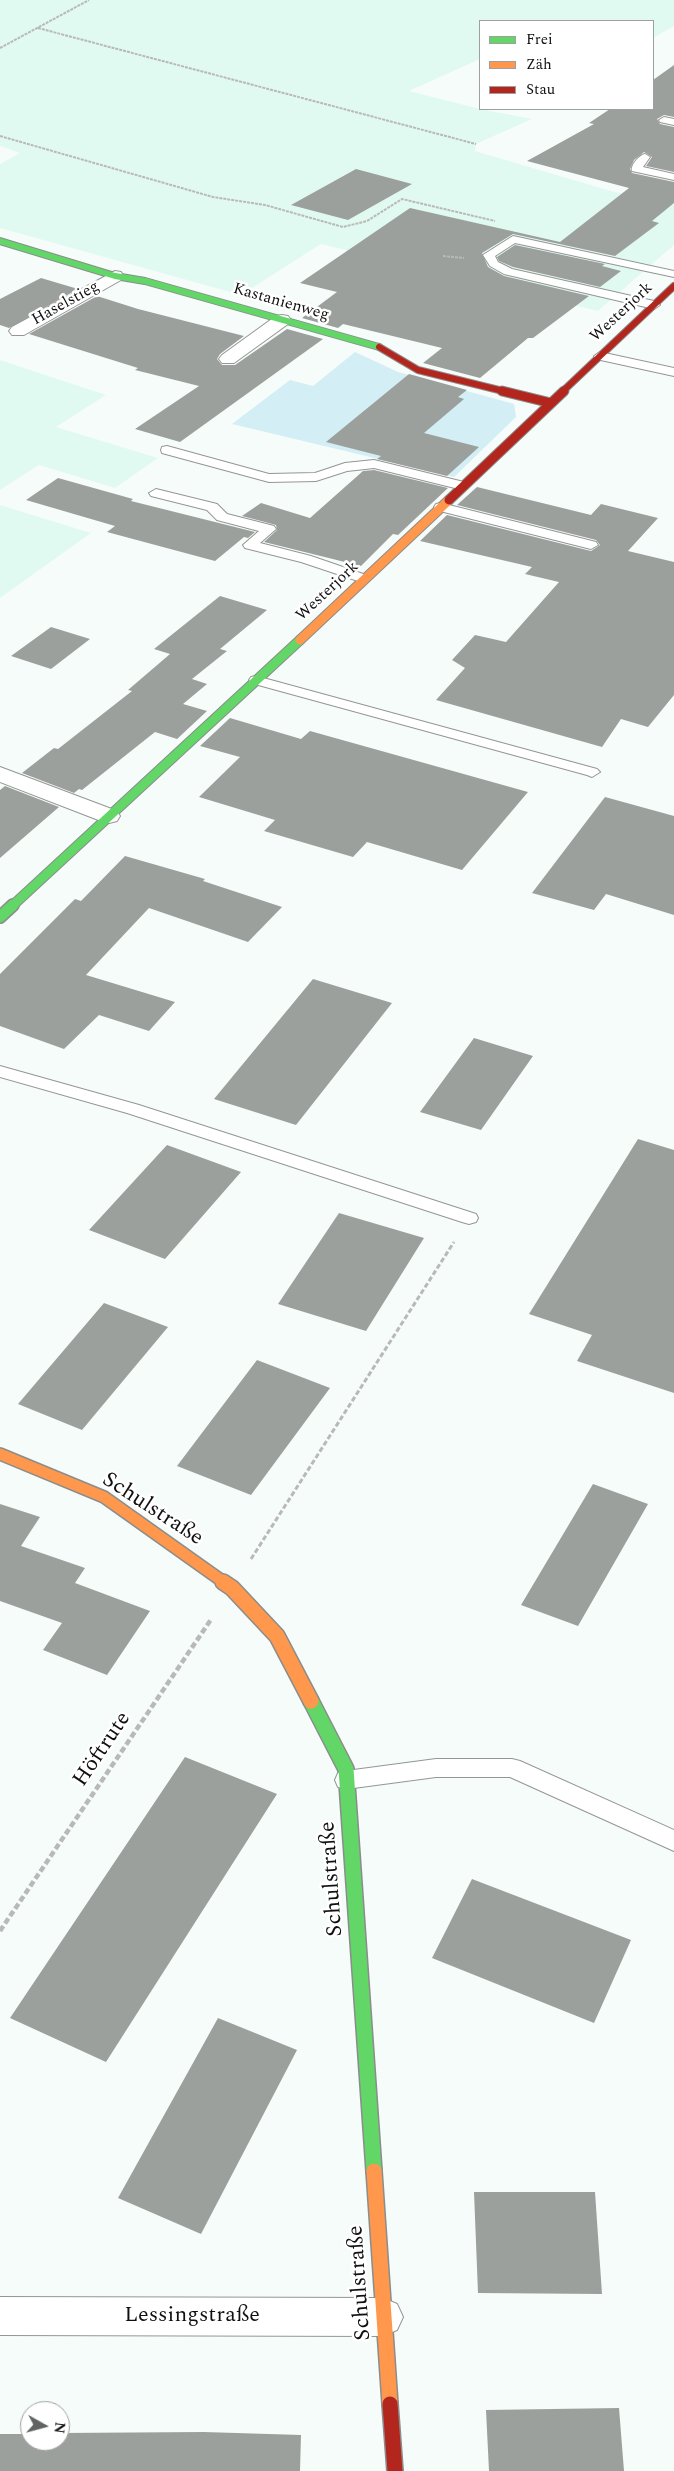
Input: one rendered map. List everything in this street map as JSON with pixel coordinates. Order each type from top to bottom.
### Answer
[{"type":"street","name":"Kastanienweg","points":[[0,241],[114,276],[146,281],[382,348],[418,370],[551,403]]},
{"type":"street","name":"Haselstieg","points":[[18,331],[114,276]]},
{"type":"street","name":"Westerjork","points":[[0,918],[441,508],[674,286]]},
{"type":"street","points":[[228,359],[282,320]]},
{"type":"street","points":[[0,774],[109,816]]},
{"type":"street","name":"Schulstraße","points":[[0,1454],[104,1497],[232,1588],[277,1636],[346,1769],[395,2471]]},
{"type":"street","name":"Lessingstraße","points":[[0,2316],[383,2317]]},
{"type":"lane","points":[[645,156],[636,169],[674,177]]},
{"type":"lane","points":[[654,305],[508,272],[494,264],[489,255],[513,238],[674,274]]},
{"type":"lane","points":[[600,356],[674,372]]},
{"type":"lane","points":[[167,450],[269,478],[316,477],[345,466],[374,464],[463,486]]},
{"type":"lane","points":[[156,493],[212,507],[222,517],[269,528],[250,545],[306,560],[364,580]]},
{"type":"lane","points":[[441,508],[592,545]]},
{"type":"lane","points":[[256,680],[592,772]]},
{"type":"lane","points":[[0,1072],[133,1110],[469,1218]]},
{"type":"lane","points":[[346,1780],[436,1768],[512,1768],[674,1841]]},
{"type":"path","points":[[0,48],[89,0]]},
{"type":"path","points":[[38,28],[476,144]]},
{"type":"path","points":[[0,136],[212,197],[265,205],[342,227],[367,221],[402,199],[505,224],[513,238]]},
{"type":"path","points":[[443,256],[457,258]]},
{"type":"path","name":"Höftrute","points":[[0,1931],[232,1588],[469,1218]]},
{"type":"green space","points":[[0,0],[674,0],[674,26],[654,37],[654,20],[479,20],[479,59],[409,91],[479,110],[532,119],[476,144],[475,151],[611,191],[674,205],[674,245],[598,311],[321,244],[241,295],[0,228],[0,164],[20,153],[0,146]]},
{"type":"green space","points":[[0,360],[106,395],[56,427],[158,458],[115,488],[39,465],[0,490]]},
{"type":"green space","points":[[0,505],[91,533],[0,598]]},
{"type":"shaded area","points":[[355,352],[398,372],[514,404],[516,417],[454,477],[232,424],[290,380],[313,386]]},
{"type":"building","points":[[674,65],[674,117],[664,115],[657,119],[660,124],[674,127],[674,172],[646,166],[652,157],[644,152],[634,160],[630,169],[632,173],[674,182],[674,203],[652,221],[659,223],[615,256],[513,234],[482,253],[488,267],[504,276],[589,296],[533,338],[528,338],[480,378],[423,363],[442,348],[343,324],[338,328],[302,318],[337,292],[300,283],[410,208],[560,242],[629,188],[527,161],[594,124],[589,123],[608,110],[654,110],[654,79]]},
{"type":"building","points":[[356,169],[412,184],[348,220],[291,205]]},
{"type":"building","points":[[515,245],[605,264],[602,266],[621,271],[600,287],[513,267],[499,261],[497,257]]},
{"type":"building","points":[[41,278],[78,289],[9,328],[0,325],[0,299]]},
{"type":"building","points":[[97,296],[138,309],[244,336],[220,354],[217,359],[222,365],[235,365],[287,329],[323,339],[180,442],[135,429],[199,386],[135,370],[138,368],[29,334]]},
{"type":"building","points":[[409,374],[467,390],[458,397],[464,399],[424,433],[479,447],[447,476],[377,459],[381,456],[326,442]]},
{"type":"building","points":[[374,470],[448,488],[398,535],[393,534],[361,566],[264,542],[277,530],[276,525],[242,516],[261,503],[310,518],[363,471]]},
{"type":"building","points":[[58,478],[133,499],[131,501],[255,532],[248,538],[244,537],[215,561],[107,532],[115,526],[26,500]]},
{"type":"building","points":[[477,487],[591,515],[601,504],[658,518],[628,551],[674,562],[674,695],[648,727],[621,719],[602,747],[436,700],[465,668],[452,660],[475,635],[506,642],[559,582],[525,574],[532,567],[420,541],[447,515],[591,551],[600,545],[596,540],[457,505]]},
{"type":"building","points":[[220,596],[267,610],[220,649],[227,651],[192,679],[207,684],[183,704],[207,711],[177,739],[155,732],[82,790],[79,789],[74,793],[22,773],[54,748],[58,749],[132,691],[128,690],[170,654],[154,649]]},
{"type":"building","points":[[51,627],[90,639],[51,669],[11,656]]},
{"type":"building","points":[[230,718],[301,739],[310,731],[528,792],[462,870],[367,842],[353,857],[264,831],[275,820],[199,797],[240,757],[200,746]]},
{"type":"building","points":[[5,786],[59,807],[0,858],[0,790]]},
{"type":"building","points":[[605,797],[674,816],[674,915],[606,894],[594,910],[532,893]]},
{"type":"building","points":[[125,856],[205,879],[203,881],[282,907],[248,942],[149,908],[86,975],[175,1002],[149,1031],[99,1015],[64,1049],[0,1026],[0,974],[75,899],[81,901]]},
{"type":"building","points":[[313,979],[392,1003],[296,1125],[214,1099]]},
{"type":"building","points":[[474,1038],[533,1056],[481,1130],[420,1112]]},
{"type":"building","points":[[638,1139],[674,1150],[674,1393],[577,1361],[592,1335],[529,1314]]},
{"type":"building","points":[[167,1145],[241,1172],[165,1259],[89,1230]]},
{"type":"building","points":[[339,1213],[424,1238],[366,1331],[278,1304]]},
{"type":"building","points":[[104,1303],[168,1327],[82,1430],[18,1404]]},
{"type":"building","points":[[257,1360],[330,1388],[251,1495],[177,1466]]},
{"type":"building","points":[[593,1484],[648,1504],[578,1626],[521,1605]]},
{"type":"building","points":[[0,1504],[40,1517],[21,1546],[85,1568],[75,1583],[150,1611],[107,1675],[43,1650],[62,1623],[0,1601]]},
{"type":"building","points":[[185,1757],[277,1794],[106,2062],[10,2018]]},
{"type":"building","points":[[472,1879],[631,1940],[594,2023],[432,1958]]},
{"type":"building","points":[[218,2018],[297,2050],[201,2234],[118,2198]]},
{"type":"building","points":[[474,2192],[595,2192],[602,2294],[478,2293]]},
{"type":"building","points":[[619,2408],[624,2471],[489,2471],[486,2410]]},
{"type":"building","points":[[204,2432],[301,2435],[300,2471],[0,2471],[0,2434],[20,2434],[20,2451],[70,2451],[70,2433]]},
{"type":"traffic: fast","points":[[0,241],[115,276],[145,281],[379,347]]},
{"type":"traffic: fast","points":[[0,917],[300,640]]},
{"type":"traffic: fast","points":[[311,1701],[346,1769],[374,2171]]},
{"type":"traffic: slow","points":[[300,640],[449,500]]},
{"type":"traffic: slow","points":[[0,1454],[104,1497],[232,1588],[277,1636],[311,1701]]},
{"type":"traffic: slow","points":[[374,2171],[390,2404]]},
{"type":"traffic: jam","points":[[449,500],[674,286]]},
{"type":"traffic: jam","points":[[379,347],[418,370],[551,403]]},
{"type":"traffic: jam","points":[[390,2404],[395,2471]]}]
